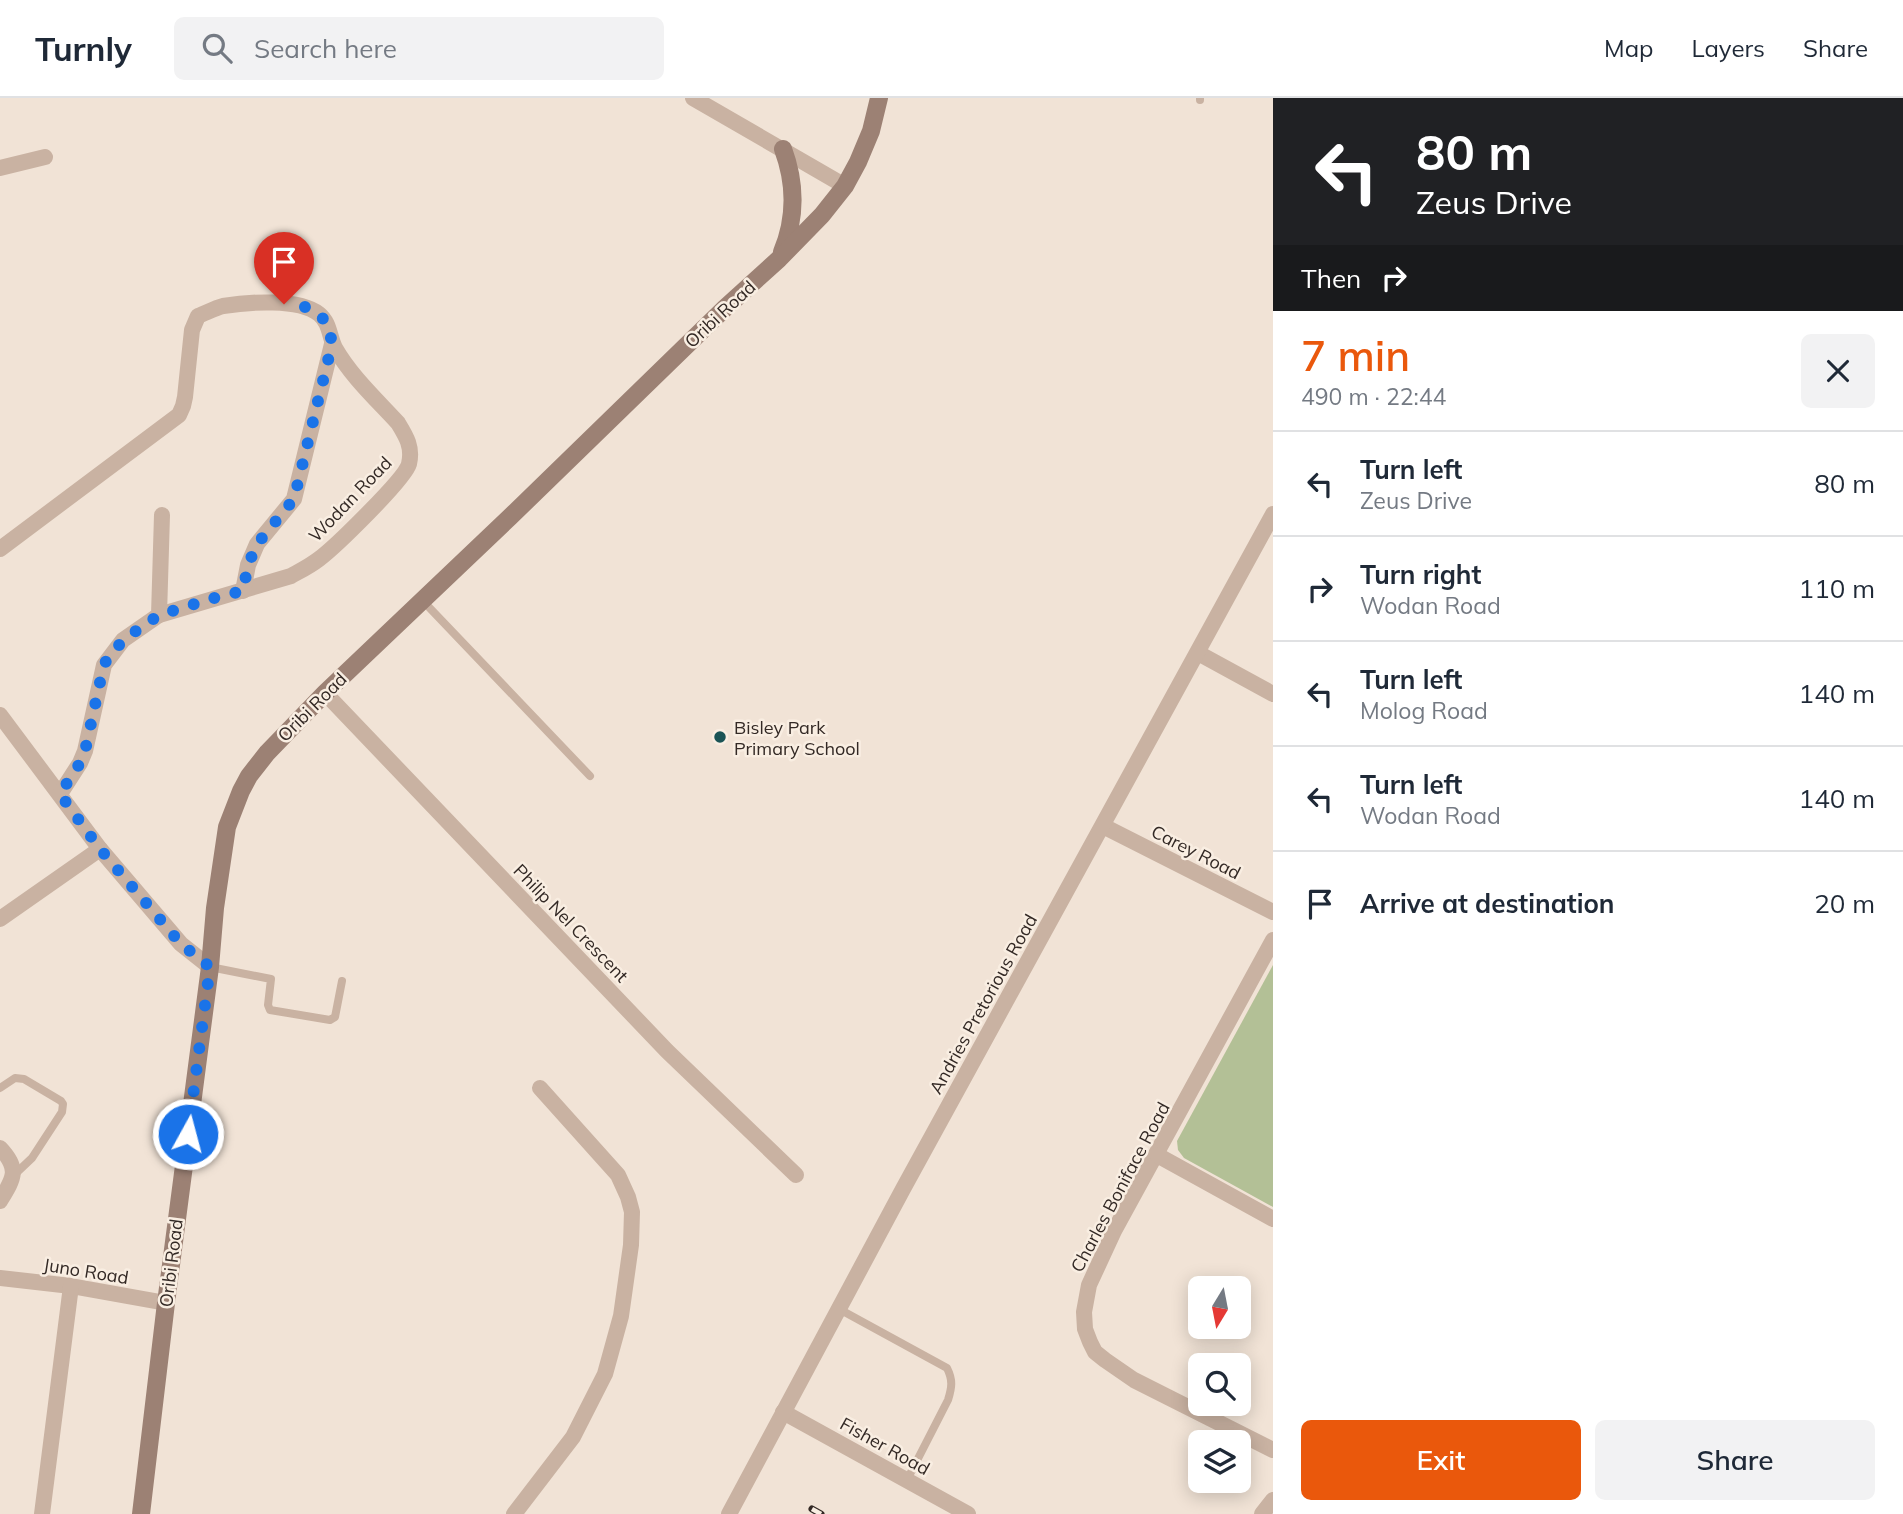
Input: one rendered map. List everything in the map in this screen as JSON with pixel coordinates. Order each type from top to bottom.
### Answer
[{"type":"street","points":[[693,98],[845,186]]},
{"type":"street","name":"Oribi Road","points":[[142,1514],[218,886],[227,827],[249,776],[267,752],[325,693],[822,215],[845,186],[866,145],[879,98]]},
{"type":"street","points":[[779,259],[788,239],[793,204],[790,168],[783,149]]},
{"type":"street","points":[[0,168],[45,157]]},
{"type":"street","name":"Wodan Road","points":[[0,549],[178,415],[185,397],[192,330],[198,316],[221,306],[266,303],[301,306],[309,307],[321,315],[331,334],[332,344],[352,372],[398,423],[410,450],[409,466],[395,485],[320,559],[290,576],[159,615],[123,640],[104,664],[85,751],[60,794]]},
{"type":"street","points":[[243,591],[248,565],[257,544],[294,499],[332,344]]},
{"type":"street","name":"Andries Pretorious Road","points":[[729,1514],[1273,514]]},
{"type":"street","points":[[159,615],[162,515]]},
{"type":"street","points":[[1198,653],[1273,694]]},
{"type":"street","name":"Philip Nel Crescent","points":[[325,693],[667,1051],[796,1175]]},
{"type":"street","points":[[3,727],[60,794],[100,849],[181,944],[210,967]]},
{"type":"street","name":"Carey Road","points":[[1103,826],[1273,912]]},
{"type":"street","points":[[0,919],[100,849]]},
{"type":"street","name":"Charles Boniface Road","points":[[1273,940],[1114,1231],[1089,1284],[1084,1312],[1085,1329],[1095,1352],[1133,1380],[1273,1450]]},
{"type":"street","points":[[514,1514],[573,1437],[605,1374],[621,1316],[631,1245],[632,1212],[618,1174],[540,1088]]},
{"type":"street","points":[[0,1201],[14,1171],[5,1153]]},
{"type":"street","points":[[1157,1155],[1273,1219]]},
{"type":"street","name":"Juno Road","points":[[0,1278],[71,1286],[166,1303]]},
{"type":"street","points":[[42,1514],[71,1286]]},
{"type":"street","name":"Fisher Road","points":[[783,1412],[968,1514]]},
{"type":"street","points":[[1262,1514],[1273,1500]]},
{"type":"lane","points":[[422,600],[590,776]]},
{"type":"lane","points":[[210,967],[271,979],[268,1005],[270,1010],[330,1020],[335,1017],[342,981]]},
{"type":"lane","points":[[0,1087],[15,1079],[24,1079],[63,1104],[62,1112],[32,1158],[13,1176]]},
{"type":"lane","points":[[839,1308],[947,1368],[953,1378],[948,1400],[907,1480]]},
{"type":"green space","points":[[1273,965],[1273,1207],[1184,1158],[1178,1150],[1177,1141]]},
{"type":"railway","points":[[812,1509],[821,1514]]},
{"type":"place","name":"Bisley Park Primary School","points":[[720,737]]},
{"type":"route","points":[[188,1134],[210,967],[181,944],[100,849],[60,794],[85,751],[104,664],[112,652],[123,640],[159,615],[243,591],[248,565],[257,544],[294,499],[332,344],[331,334],[321,315],[309,307],[284,304]]}]
